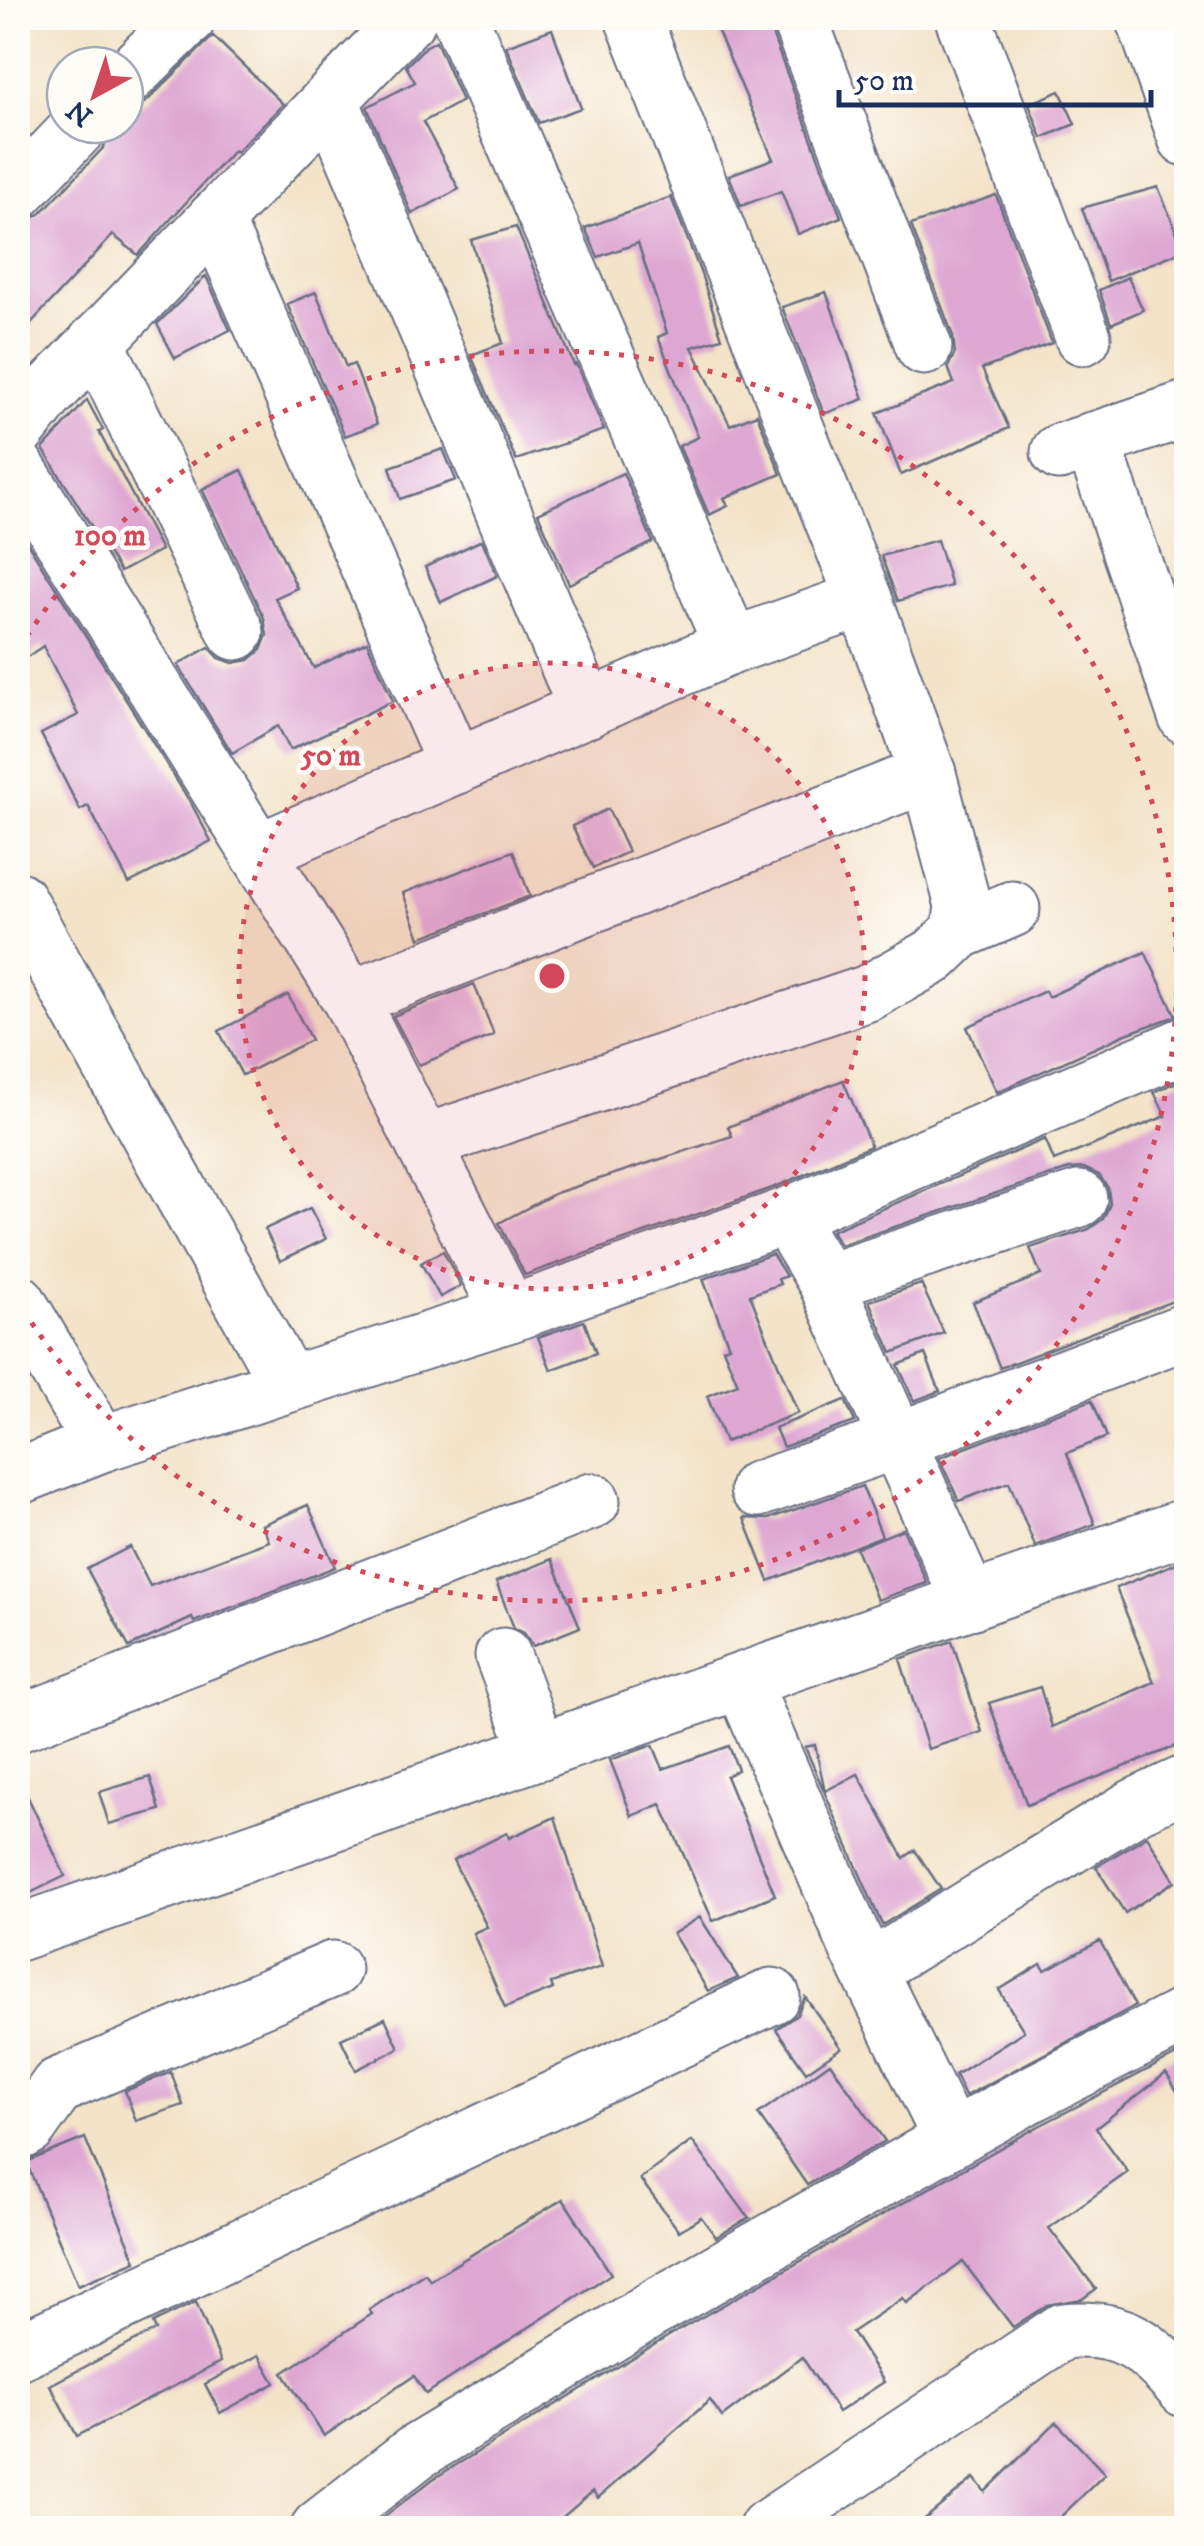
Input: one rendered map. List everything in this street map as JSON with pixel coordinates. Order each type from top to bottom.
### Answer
[{"type":"street","points":[[145,60],[188,18]]},
{"type":"street","points":[[27,398],[96,342],[409,18]]},
{"type":"street","points":[[460,18],[732,646]]},
{"type":"street","points":[[634,18],[864,599],[928,774],[963,906],[960,930]]},
{"type":"street","points":[[799,18],[924,347]]},
{"type":"street","points":[[962,18],[1083,337]]},
{"type":"street","points":[[1144,18],[1186,138]]},
{"type":"street","points":[[330,102],[587,710]]},
{"type":"street","points":[[18,191],[62,145]]},
{"type":"street","points":[[215,219],[456,766]]},
{"type":"street","points":[[96,342],[236,632]]},
{"type":"street","points":[[1186,409],[1076,446],[1170,622],[1186,716]]},
{"type":"street","points":[[18,469],[350,999],[510,1314]]},
{"type":"street","points":[[257,852],[732,646],[864,599]]},
{"type":"street","points":[[350,999],[928,774]]},
{"type":"street","points":[[18,900],[288,1384]]},
{"type":"street","points":[[423,1144],[868,992],[934,956],[960,930],[1012,909]]},
{"type":"street","points":[[18,1477],[101,1444],[510,1314],[786,1216],[1185,1046]]},
{"type":"street","points":[[826,1282],[1080,1199]]},
{"type":"street","points":[[786,1216],[826,1282],[970,1602]]},
{"type":"street","points":[[18,1302],[101,1444]]},
{"type":"street","points":[[758,1489],[896,1442],[1186,1331]]},
{"type":"street","points":[[18,1724],[592,1501]]},
{"type":"street","points":[[18,1933],[1186,1526]]},
{"type":"street","points":[[504,1656],[538,1752]]},
{"type":"street","points":[[742,1681],[868,1970],[952,2139]]},
{"type":"street","points":[[868,1970],[1136,1806],[1186,1783]]},
{"type":"street","points":[[18,2133],[29,2127],[58,2086],[333,1969]]},
{"type":"street","points":[[18,2352],[772,1996]]},
{"type":"street","points":[[320,2528],[415,2452],[656,2307],[952,2139],[1186,2015]]},
{"type":"street","points":[[766,2528],[1062,2331],[1092,2328],[1145,2346],[1186,2390]]},
{"type":"building","points":[[712,18],[768,18],[841,217],[798,234],[781,191],[741,206],[729,175],[773,159]]},
{"type":"building","points":[[552,29],[581,108],[539,123],[506,46]]},
{"type":"building","points":[[213,36],[283,104],[234,150],[138,255],[113,235],[18,337],[18,221],[28,221],[41,213],[105,145],[145,145],[147,101]]},
{"type":"building","points":[[436,41],[462,101],[423,122],[459,189],[412,214],[367,107],[415,82],[406,66]]},
{"type":"building","points":[[1060,91],[1075,124],[1042,138],[1029,104]]},
{"type":"building","points":[[1158,187],[1184,250],[1108,281],[1082,208]]},
{"type":"building","points":[[996,195],[1052,343],[982,369],[1009,428],[901,475],[877,413],[954,383],[948,367],[955,353],[953,336],[911,225]]},
{"type":"building","points":[[671,197],[722,338],[692,347],[730,425],[757,414],[781,474],[724,498],[728,506],[709,515],[679,446],[698,437],[658,337],[667,333],[638,243],[598,257],[585,228]]},
{"type":"building","points":[[516,227],[604,430],[516,460],[471,355],[503,343],[471,240]]},
{"type":"building","points":[[206,276],[230,330],[175,358],[157,324]]},
{"type":"building","points":[[1128,277],[1143,310],[1111,324],[1099,290]]},
{"type":"building","points":[[316,292],[346,367],[354,364],[377,424],[345,436],[287,304]]},
{"type":"building","points":[[826,292],[864,399],[824,414],[782,307]]},
{"type":"building","points":[[87,400],[103,430],[99,432],[161,550],[120,572],[43,449]]},
{"type":"building","points":[[443,449],[456,480],[400,499],[390,467]]},
{"type":"building","points":[[242,470],[297,588],[275,598],[314,668],[367,642],[393,701],[290,750],[278,726],[232,753],[178,665],[209,647],[219,658],[233,663],[249,660],[261,650],[267,635],[264,618],[202,489]]},
{"type":"building","points":[[623,473],[653,542],[569,584],[538,513]]},
{"type":"building","points":[[20,531],[211,841],[129,883],[88,806],[80,810],[41,734],[78,715],[43,646],[18,663]]},
{"type":"building","points":[[482,540],[497,576],[441,602],[425,567]]},
{"type":"building","points":[[937,540],[951,586],[898,601],[881,556]]},
{"type":"building","points":[[608,809],[628,852],[593,868],[572,826]]},
{"type":"building","points":[[513,851],[530,896],[420,938],[403,893]]},
{"type":"building","points":[[1145,952],[1176,1016],[997,1092],[967,1027],[1045,991],[1048,997]]},
{"type":"building","points":[[474,984],[494,1035],[419,1065],[393,1016]]},
{"type":"building","points":[[288,995],[311,1040],[242,1075],[219,1031]]},
{"type":"building","points":[[1186,1078],[1186,1296],[1000,1368],[973,1302],[1041,1275],[1030,1248],[1089,1229],[1103,1219],[1110,1204],[1108,1188],[1099,1175],[1084,1168],[1069,1169],[840,1245],[831,1231],[1045,1139],[1054,1161],[1166,1116],[1154,1092]]},
{"type":"building","points":[[843,1080],[871,1146],[775,1187],[525,1275],[499,1223],[556,1193],[732,1136],[728,1127]]},
{"type":"building","points":[[310,1208],[326,1239],[280,1261],[265,1229]]},
{"type":"building","points":[[443,1251],[461,1286],[440,1297],[421,1263]]},
{"type":"building","points":[[772,1254],[786,1276],[778,1279],[780,1284],[750,1295],[798,1413],[725,1442],[707,1396],[738,1384],[723,1348],[729,1346],[703,1279]]},
{"type":"building","points":[[921,1284],[944,1333],[892,1353],[869,1301]]},
{"type":"building","points":[[584,1321],[596,1353],[551,1370],[538,1337]]},
{"type":"building","points":[[925,1354],[940,1391],[914,1401],[898,1365]]},
{"type":"building","points":[[845,1400],[855,1422],[783,1447],[775,1428]]},
{"type":"building","points":[[1092,1400],[1107,1437],[1067,1453],[1095,1524],[1035,1546],[1009,1482],[959,1501],[939,1458]]},
{"type":"building","points":[[862,1486],[882,1536],[769,1581],[744,1518],[768,1519]]},
{"type":"building","points":[[308,1505],[335,1567],[194,1622],[192,1618],[129,1647],[87,1569],[130,1547],[150,1586],[269,1541],[262,1525]]},
{"type":"building","points":[[903,1529],[927,1583],[877,1600],[856,1548]]},
{"type":"building","points":[[552,1559],[580,1627],[533,1646],[524,1633],[514,1628],[496,1582]]},
{"type":"building","points":[[1186,1559],[1186,1752],[1182,1753],[1179,1745],[1027,1805],[989,1703],[1040,1687],[1052,1727],[1154,1682],[1116,1588]]},
{"type":"building","points":[[952,1641],[982,1732],[928,1749],[900,1659]]},
{"type":"building","points":[[653,1745],[663,1769],[729,1746],[738,1770],[726,1776],[775,1895],[713,1921],[661,1804],[632,1816],[610,1760]]},
{"type":"building","points":[[815,1745],[825,1791],[858,1774],[904,1858],[915,1850],[941,1889],[882,1925],[805,1747]]},
{"type":"building","points":[[18,1776],[65,1876],[18,1899]]},
{"type":"building","points":[[150,1777],[160,1810],[109,1824],[99,1792]]},
{"type":"building","points":[[555,1817],[602,1967],[551,1983],[553,1989],[505,2008],[473,1933],[487,1927],[453,1860],[507,1833],[509,1838]]},
{"type":"building","points":[[1147,1836],[1175,1881],[1125,1913],[1096,1867]]},
{"type":"building","points":[[700,1917],[738,1978],[708,1991],[673,1934]]},
{"type":"building","points":[[1100,1941],[1135,2006],[965,2096],[955,2075],[1024,2031],[999,1990],[1041,1964],[1045,1970]]},
{"type":"building","points":[[805,1997],[841,2048],[806,2072],[776,2029],[797,2015]]},
{"type":"building","points":[[385,2018],[399,2048],[356,2070],[341,2039]]},
{"type":"building","points":[[1186,2050],[1186,2106],[1166,2073],[1096,2128],[1128,2172],[1049,2228],[1096,2289],[1082,2299],[1047,2305],[1013,2327],[963,2262],[907,2303],[903,2298],[852,2332],[884,2382],[838,2412],[802,2357],[722,2417],[710,2400],[598,2498],[593,2491],[550,2528],[371,2527],[433,2479],[672,2334],[1039,2126]]},
{"type":"building","points":[[830,2063],[885,2141],[807,2185],[758,2114]]},
{"type":"building","points":[[171,2072],[183,2105],[136,2121],[125,2091]]},
{"type":"building","points":[[85,2138],[136,2261],[78,2285],[26,2162]]},
{"type":"building","points":[[692,2141],[749,2218],[716,2237],[701,2217],[679,2231],[640,2179]]},
{"type":"building","points":[[563,2199],[611,2274],[426,2394],[414,2376],[324,2436],[283,2373],[372,2314],[369,2310],[425,2273],[430,2280]]},
{"type":"building","points":[[196,2302],[221,2362],[77,2436],[50,2385],[156,2330],[153,2323]]},
{"type":"building","points":[[259,2355],[275,2383],[220,2413],[205,2384]]},
{"type":"building","points":[[1056,2422],[1105,2474],[1049,2528],[914,2528],[974,2478],[985,2492]]}]
